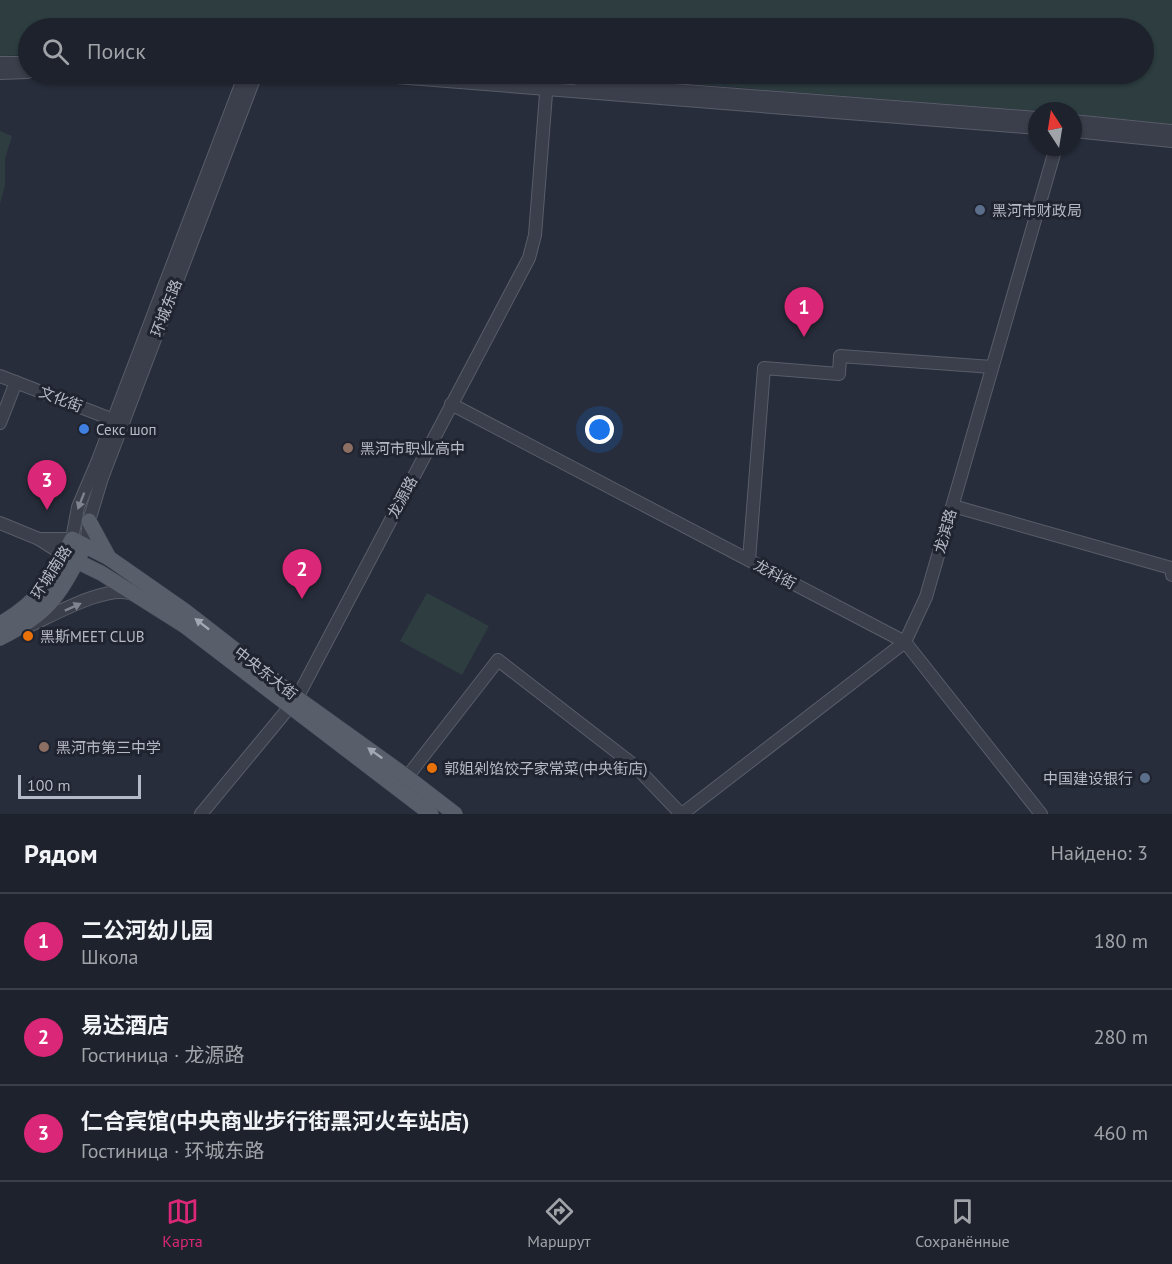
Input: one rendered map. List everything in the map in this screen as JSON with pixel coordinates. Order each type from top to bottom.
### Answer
[{"type":"main road","points":[[89,521],[109,558]]},
{"type":"main road","name":"中央东大街","points":[[79,542],[109,558],[185,611],[431,814]]},
{"type":"main road","name":"环城南路","points":[[0,639],[43,612],[56,597],[79,542]]},
{"type":"main road","name":"中央东大街","points":[[71,558],[137,595],[185,626],[407,777],[455,814]]},
{"type":"main road","name":"环城南路","points":[[0,624],[33,602],[71,558]]},
{"type":"street","points":[[0,63],[18,63]]},
{"type":"street","points":[[0,73],[18,72]]},
{"type":"street","name":"环城东路","points":[[79,542],[89,521],[118,421],[241,84]]},
{"type":"street","name":"环城东路","points":[[79,542],[78,507],[118,421],[252,84]]},
{"type":"street","points":[[530,84],[1028,117]]},
{"type":"street","points":[[540,84],[1028,127]]},
{"type":"street","name":"龙源路","points":[[201,814],[294,702],[529,258],[535,235],[547,85]]},
{"type":"street","points":[[1082,122],[1172,131]]},
{"type":"street","points":[[1082,132],[1172,141]]},
{"type":"street","name":"龙滨路","points":[[681,814],[904,642],[926,597],[1053,156]]},
{"type":"street","points":[[749,560],[764,368],[839,374],[840,356],[993,367]]},
{"type":"street","name":"文化街","points":[[0,376],[118,421]]},
{"type":"street","points":[[0,423],[16,382]]},
{"type":"street","name":"龙科街","points":[[451,404],[904,642],[1041,814]]},
{"type":"street","points":[[952,506],[1171,568],[1172,575]]},
{"type":"street","points":[[0,523],[39,539],[71,558]]},
{"type":"street","points":[[39,539],[79,542]]},
{"type":"street","points":[[0,639],[98,596],[122,591],[137,595]]},
{"type":"street","points":[[407,777],[498,660],[635,766],[681,814]]},
{"type":"shaded area","points":[[0,0],[1172,0],[1172,124],[1082,115],[1082,102],[1028,102],[1028,110],[693,84],[1154,84],[1154,18],[18,18],[18,55],[0,56]]},
{"type":"shaded area","points":[[0,131],[12,136],[5,159],[5,185],[0,204]]},
{"type":"shaded area","points":[[427,593],[489,626],[462,675],[400,641]]},
{"type":"place","name":"黑河市财政局","points":[[980,210]]},
{"type":"place","name":"二公河幼儿园","points":[[804,337]]},
{"type":"place","name":"Секс шоп","points":[[84,429]]},
{"type":"place","name":"黑河市职业高中","points":[[348,448]]},
{"type":"place","name":"仁合宾馆(中央商业步行街黑河火车站店)","points":[[47,510]]},
{"type":"place","name":"易达酒店","points":[[302,599]]},
{"type":"place","name":"黑斯MEET CLUB","points":[[28,636]]},
{"type":"place","name":"黑河市第三中学","points":[[44,747]]},
{"type":"place","name":"郭姐剁馅饺子家常菜(中央街店)","points":[[432,768]]},
{"type":"place","name":"中国建设银行","points":[[1145,778]]}]
